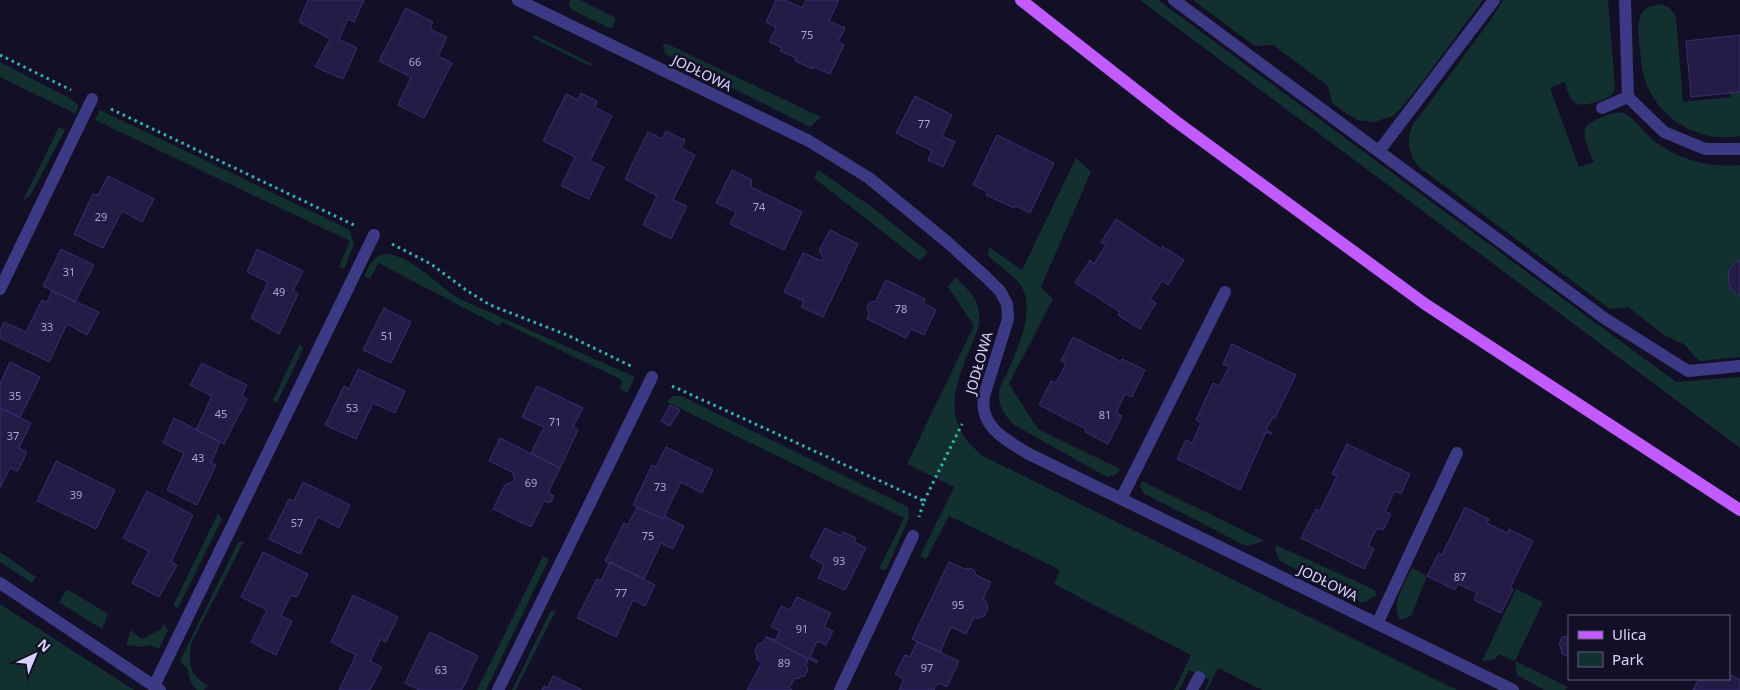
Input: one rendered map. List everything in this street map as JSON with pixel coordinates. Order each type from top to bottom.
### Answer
[{"type":"main road","points":[[1021,0],[1174,120],[1425,304],[1740,510]]},
{"type":"street","name":"JODŁOWA","points":[[518,0],[809,141],[854,169],[903,204],[986,277],[1000,291],[1007,304],[1008,319],[982,407],[986,419],[1001,436],[1029,454],[1513,690]]},
{"type":"street","points":[[1174,0],[1604,318],[1688,371],[1740,366]]},
{"type":"street","points":[[1379,151],[1494,0]]},
{"type":"street","points":[[1625,0],[1628,97],[1664,132],[1705,150],[1740,150]]},
{"type":"street","points":[[1602,108],[1628,97]]},
{"type":"street","points":[[0,289],[92,100]]},
{"type":"street","points":[[0,583],[157,688],[374,235]]},
{"type":"street","points":[[1121,499],[1225,292]]},
{"type":"street","points":[[498,690],[652,377]]},
{"type":"street","points":[[1377,624],[1457,453]]},
{"type":"street","points":[[840,690],[913,536]]},
{"type":"street","points":[[1192,690],[1199,677]]},
{"type":"path","points":[[0,55],[431,264],[490,305],[566,335],[652,377],[924,502]]},
{"type":"path","points":[[913,536],[924,502],[962,424]]},
{"type":"green space","points":[[570,0],[580,0],[616,18],[613,27],[609,28],[572,10],[569,5]]},
{"type":"green space","points":[[1140,0],[1158,0],[1676,382],[1740,377],[1740,448]]},
{"type":"green space","points":[[1193,0],[1483,0],[1400,109],[1393,116],[1374,122],[1357,120],[1347,114],[1332,103],[1328,86],[1273,45],[1255,46]]},
{"type":"green space","points":[[1503,0],[1608,0],[1614,92],[1600,101],[1583,105],[1575,103],[1571,99],[1565,82],[1550,88],[1579,167],[1594,162],[1584,134],[1587,125],[1595,120],[1619,112],[1631,117],[1658,144],[1680,156],[1716,165],[1740,165],[1740,357],[1699,361],[1685,345],[1664,335],[1628,307],[1610,309],[1419,167],[1410,148],[1409,137],[1412,126],[1489,22]]},
{"type":"green space","points":[[1660,4],[1670,8],[1676,17],[1683,102],[1731,97],[1730,93],[1740,92],[1740,136],[1710,136],[1682,126],[1660,107],[1651,94],[1642,69],[1639,23],[1644,10]]},
{"type":"green space","points":[[534,35],[592,64],[590,66],[533,38]]},
{"type":"green space","points":[[665,43],[821,117],[810,127],[665,54],[663,46]]},
{"type":"green space","points":[[0,62],[71,99],[78,105],[76,114],[0,77]]},
{"type":"green space","points":[[100,110],[344,227],[350,231],[354,244],[344,269],[339,267],[350,241],[95,120]]},
{"type":"green space","points":[[59,127],[65,130],[30,196],[23,200]]},
{"type":"green space","points":[[1076,158],[1091,172],[1041,287],[1053,299],[1009,384],[1038,429],[1120,469],[1117,474],[1107,477],[1014,425],[1005,414],[999,400],[1000,388],[1024,329],[1027,307],[1022,287],[988,256],[989,247],[1022,270]]},
{"type":"green space","points":[[818,170],[872,207],[928,252],[920,261],[814,178]]},
{"type":"green space","points":[[380,255],[394,255],[413,264],[458,298],[635,377],[627,393],[620,389],[622,380],[502,322],[499,326],[378,263],[370,279],[364,276],[369,265]]},
{"type":"green space","points":[[955,277],[974,298],[978,307],[979,321],[962,367],[956,391],[955,415],[965,438],[981,455],[1457,690],[1262,690],[1218,668],[1207,690],[1205,690],[1209,680],[1189,670],[1179,690],[1174,690],[1191,655],[1054,584],[1060,570],[949,516],[926,559],[920,556],[954,487],[907,464],[974,326],[948,287]]},
{"type":"green space","points":[[300,343],[303,349],[277,403],[273,400]]},
{"type":"green space","points":[[672,396],[681,396],[908,507],[909,518],[886,570],[879,569],[904,518],[667,402]]},
{"type":"green space","points":[[1142,481],[1263,540],[1262,542],[1246,546],[1143,493],[1140,486]]},
{"type":"green space","points":[[218,513],[222,519],[178,608],[173,606]]},
{"type":"green space","points":[[244,541],[191,644],[190,664],[192,669],[197,677],[208,686],[204,690],[197,690],[190,681],[188,669],[180,662],[238,542]]},
{"type":"green space","points":[[1276,545],[1375,590],[1376,596],[1362,603],[1280,561],[1275,549]]},
{"type":"green space","points":[[0,552],[36,577],[32,583],[0,562]]},
{"type":"green space","points":[[543,556],[549,559],[486,690],[477,690]]},
{"type":"green space","points":[[1412,568],[1427,576],[1411,616],[1400,620],[1397,614],[1398,600],[1402,587]]},
{"type":"green space","points":[[67,589],[108,614],[102,629],[59,602]]},
{"type":"green space","points":[[1516,589],[1543,602],[1515,661],[1499,654],[1495,659],[1482,661]]},
{"type":"green space","points":[[0,604],[134,690],[0,690]]},
{"type":"green space","points":[[556,610],[516,690],[512,690],[550,612]]},
{"type":"green space","points":[[164,624],[168,630],[159,649],[150,645],[143,647],[126,645],[131,630],[142,639],[161,629]]},
{"type":"green space","points":[[1515,661],[1568,687],[1565,690],[1544,690],[1517,675]]},
{"type":"building","points":[[308,0],[364,0],[354,22],[348,19],[339,39],[357,48],[343,79],[315,67],[330,39],[299,22]]},
{"type":"building","points":[[776,0],[785,0],[802,8],[806,0],[839,0],[829,21],[845,28],[838,42],[844,45],[830,74],[795,61],[796,58],[780,51],[782,48],[769,42],[776,27],[766,22]]},
{"type":"building","points":[[406,8],[433,22],[430,29],[447,37],[438,56],[452,63],[424,118],[398,105],[411,77],[379,61]]},
{"type":"building","points":[[1740,35],[1740,92],[1691,97],[1686,41]]},
{"type":"building","points":[[581,93],[597,101],[595,107],[612,116],[590,161],[604,167],[589,199],[561,186],[575,157],[543,141],[566,94],[578,100]]},
{"type":"building","points":[[915,96],[952,115],[942,136],[955,142],[943,167],[928,160],[932,151],[896,133]]},
{"type":"building","points":[[666,131],[685,140],[681,148],[695,155],[673,200],[687,206],[671,239],[643,225],[657,196],[625,179],[648,132],[662,139]]},
{"type":"building","points":[[997,135],[1054,163],[1030,213],[986,195],[988,192],[973,185]]},
{"type":"building","points":[[732,170],[752,180],[751,187],[802,212],[784,250],[730,224],[736,212],[716,203]]},
{"type":"building","points":[[108,176],[154,199],[142,222],[122,211],[103,248],[74,234],[93,194],[98,195]]},
{"type":"building","points":[[1116,219],[1161,249],[1162,246],[1184,260],[1168,285],[1162,281],[1150,299],[1156,303],[1140,329],[1118,315],[1120,312],[1075,283],[1090,260],[1094,264],[1106,245],[1101,242]]},
{"type":"building","points":[[830,230],[858,244],[823,317],[801,307],[804,301],[784,292],[803,253],[822,261],[823,258],[819,251]]},
{"type":"building","points":[[61,249],[94,265],[75,302],[43,286]]},
{"type":"building","points":[[257,249],[303,271],[293,291],[298,294],[279,334],[251,318],[268,282],[247,272]]},
{"type":"building","points":[[1739,260],[1740,296],[1730,287],[1728,279],[1729,271]]},
{"type":"building","points":[[886,280],[925,299],[923,303],[936,310],[924,335],[911,329],[906,338],[867,319],[869,303],[876,301]]},
{"type":"building","points":[[52,291],[99,312],[87,335],[67,324],[49,362],[0,338],[0,330],[4,322],[26,332],[42,300],[47,302]]},
{"type":"building","points":[[384,308],[411,322],[391,363],[363,350]]},
{"type":"building","points":[[1073,337],[1120,361],[1122,359],[1145,370],[1132,397],[1125,394],[1116,413],[1122,416],[1108,444],[1085,432],[1086,429],[1039,405],[1051,381],[1056,383],[1066,364],[1061,361]]},
{"type":"building","points":[[1232,344],[1296,375],[1275,418],[1273,417],[1266,430],[1272,433],[1266,432],[1240,490],[1177,459],[1186,440],[1192,443],[1201,423],[1196,420],[1213,383],[1219,386],[1229,367],[1223,364]]},
{"type":"building","points":[[10,362],[40,377],[20,417],[0,408],[0,384]]},
{"type":"building","points":[[202,363],[247,385],[242,396],[247,399],[224,444],[196,430],[212,396],[190,385]]},
{"type":"building","points":[[358,369],[405,391],[395,413],[373,403],[356,439],[325,425],[344,386],[349,389]]},
{"type":"building","points":[[537,386],[583,408],[573,427],[578,430],[560,468],[531,453],[544,427],[522,417]]},
{"type":"building","points":[[670,405],[680,410],[670,426],[661,421]]},
{"type":"building","points":[[0,408],[31,423],[19,448],[27,452],[18,471],[10,468],[0,488]]},
{"type":"building","points":[[174,418],[220,442],[211,463],[216,465],[197,505],[167,490],[184,453],[163,443]]},
{"type":"building","points":[[500,438],[560,468],[548,493],[554,496],[550,503],[544,501],[531,527],[493,509],[505,485],[515,481],[514,473],[489,461]]},
{"type":"building","points":[[1347,444],[1410,474],[1401,494],[1395,491],[1385,511],[1391,514],[1383,530],[1377,528],[1368,546],[1374,549],[1364,569],[1301,538],[1316,509],[1320,511],[1337,476],[1332,474]]},
{"type":"building","points":[[666,447],[713,470],[702,493],[681,482],[663,519],[633,505],[652,465],[656,467]]},
{"type":"building","points":[[56,461],[115,490],[96,529],[37,501]]},
{"type":"building","points":[[303,482],[350,505],[339,528],[318,517],[300,554],[269,539],[289,499],[294,501]]},
{"type":"building","points":[[147,491],[193,515],[171,562],[177,565],[159,597],[132,583],[149,551],[123,538]]},
{"type":"building","points":[[637,507],[663,519],[664,516],[684,526],[673,549],[661,543],[644,579],[605,561],[624,523],[628,525]]},
{"type":"building","points":[[1465,507],[1489,519],[1487,523],[1507,533],[1509,529],[1533,541],[1510,588],[1513,589],[1501,613],[1474,600],[1477,593],[1458,584],[1455,590],[1427,576],[1439,553],[1442,555]]},
{"type":"building","points":[[825,528],[841,536],[843,532],[856,538],[854,542],[866,548],[845,590],[818,578],[824,565],[810,557]]},
{"type":"building","points":[[263,552],[308,574],[297,597],[291,595],[281,616],[292,621],[276,655],[251,642],[267,610],[241,597]]},
{"type":"building","points":[[610,562],[655,585],[645,606],[633,600],[616,637],[577,618],[597,579],[601,581]]},
{"type":"building","points":[[949,562],[965,569],[974,570],[976,575],[991,582],[983,599],[986,601],[988,609],[984,616],[977,619],[974,617],[966,634],[951,627],[940,652],[912,639]]},
{"type":"building","points":[[353,595],[398,617],[386,642],[381,639],[370,661],[382,667],[370,690],[339,690],[356,655],[331,642]]},
{"type":"building","points":[[797,597],[831,613],[824,627],[833,631],[826,645],[817,641],[810,657],[818,661],[817,663],[766,637],[775,640],[780,631],[771,627],[781,606],[790,610]]},
{"type":"building","points":[[430,632],[478,656],[462,690],[419,690],[405,683]]},
{"type":"building","points":[[1568,636],[1568,656],[1561,653],[1559,644],[1562,637]]},
{"type":"building","points":[[766,637],[808,659],[806,665],[808,669],[805,676],[798,679],[795,678],[789,688],[792,690],[747,690],[762,662],[756,659],[755,651],[758,644],[763,643]]},
{"type":"building","points":[[917,642],[959,661],[947,687],[938,683],[934,690],[899,690],[904,679],[895,674],[905,655],[910,657]]},
{"type":"building","points":[[1730,675],[1740,680],[1740,690],[1693,690],[1698,680],[1730,680]]},
{"type":"building","points":[[553,676],[582,690],[542,690],[544,686],[548,688]]}]
